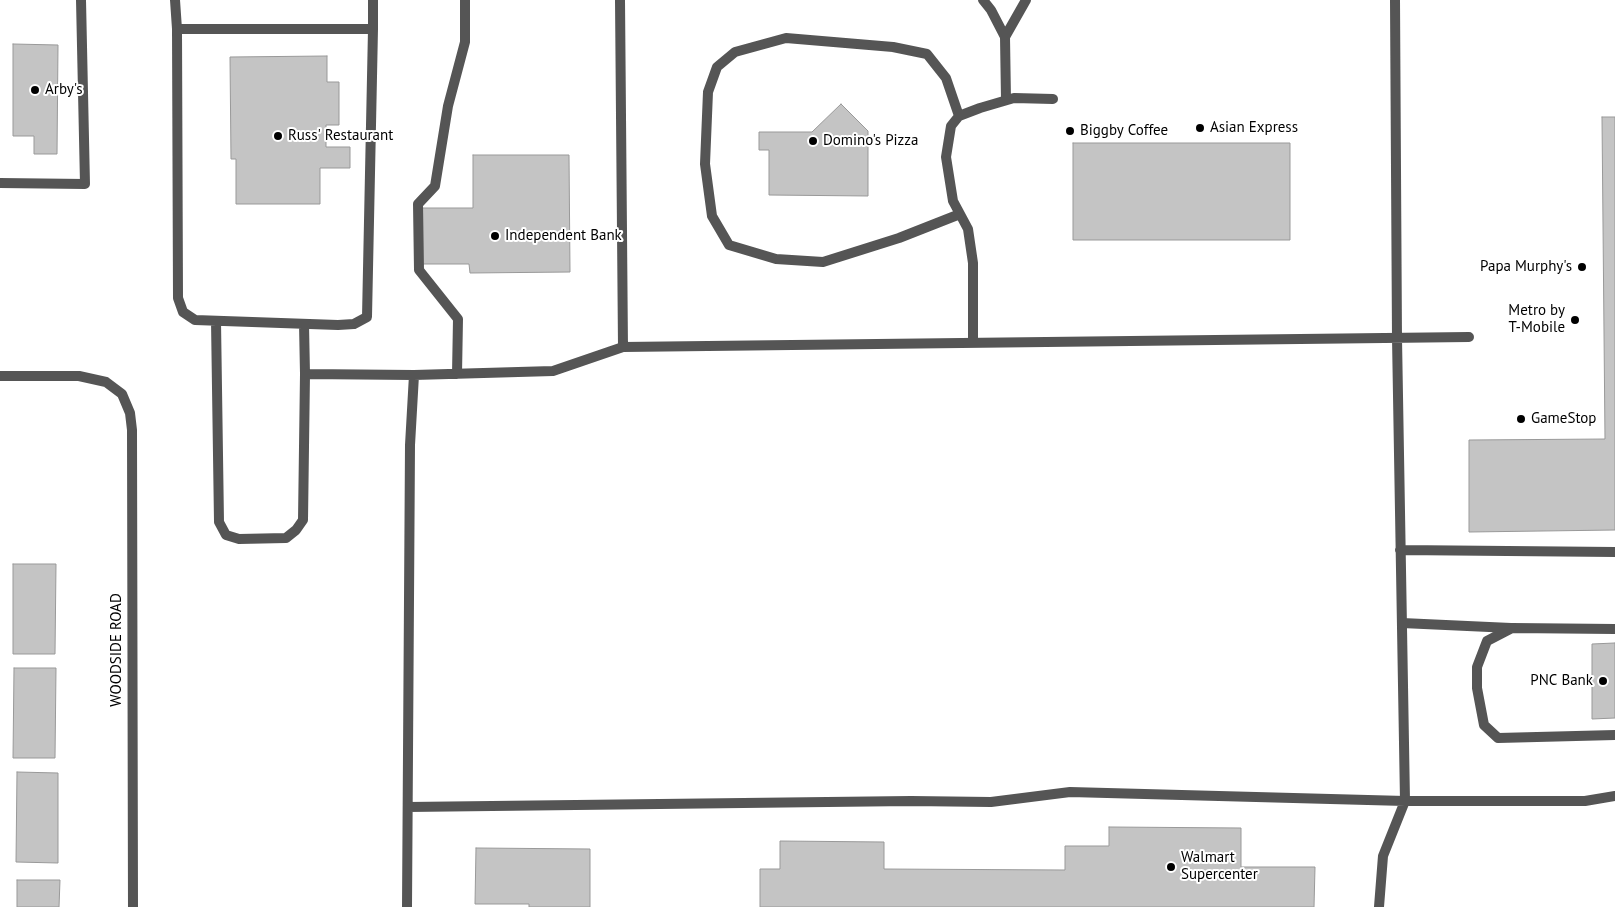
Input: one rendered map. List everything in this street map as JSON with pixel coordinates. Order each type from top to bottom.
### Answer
[{"type":"street","points":[[0,183],[85,184],[81,0]]},
{"type":"street","points":[[175,0],[178,298],[183,312],[195,320],[338,325],[354,324],[367,317],[373,0]]},
{"type":"street","points":[[457,374],[458,319],[419,270],[418,204],[435,186],[448,106],[465,42],[465,0]]},
{"type":"street","points":[[620,0],[623,347]]},
{"type":"street","points":[[983,0],[991,10],[1005,36],[1006,100]]},
{"type":"street","points":[[1005,36],[1026,0]]},
{"type":"street","points":[[1380,907],[1383,856],[1405,801],[1397,338],[1396,0]]},
{"type":"street","points":[[176,29],[373,29]]},
{"type":"street","points":[[959,116],[946,78],[927,54],[893,47],[786,38],[735,52],[717,67],[708,92],[705,164],[712,216],[729,245],[776,259],[823,262],[899,238],[960,214]]},
{"type":"street","points":[[973,343],[974,264],[968,229],[953,201],[946,157],[951,126],[959,116],[1006,100],[1014,98],[1053,99]]},
{"type":"street","points":[[216,321],[219,522],[226,535],[239,539],[286,538],[296,530],[303,520],[304,324]]},
{"type":"street","points":[[305,374],[414,375],[553,371],[623,347],[1469,337]]},
{"type":"street","points":[[407,907],[410,445],[414,375]]},
{"type":"street","name":"WOODSIDE ROAD","points":[[0,376],[79,376],[106,382],[122,394],[130,413],[132,430],[133,907]]},
{"type":"street","points":[[1400,550],[1615,552]]},
{"type":"street","points":[[1402,623],[1512,628],[1615,629]]},
{"type":"street","points":[[1512,628],[1488,641],[1477,667],[1477,688],[1484,725],[1498,738],[1615,735]]},
{"type":"street","points":[[408,807],[911,801],[991,802],[1070,792],[1405,801],[1585,800],[1615,796]]},
{"type":"building","name":"Arby's","points":[[13,44],[58,45],[57,154],[34,154],[34,136],[13,136]]},
{"type":"building","name":"Russ' Restaurant","points":[[327,56],[327,82],[339,82],[339,125],[326,125],[326,147],[350,147],[350,168],[320,168],[320,204],[236,204],[236,159],[231,159],[230,57]]},
{"type":"building","name":"Domino's Pizza","points":[[841,104],[868,131],[868,196],[769,195],[769,150],[759,150],[759,132],[812,132]]},
{"type":"building","points":[[1602,117],[1615,117],[1615,530],[1469,532],[1469,440],[1605,439]]},
{"type":"building","points":[[1073,143],[1290,143],[1290,240],[1073,240]]},
{"type":"building","name":"Independent Bank","points":[[473,155],[569,155],[570,272],[470,273],[469,264],[420,264],[419,208],[473,208]]},
{"type":"building","points":[[13,564],[56,564],[55,654],[13,654]]},
{"type":"building","name":"PNC Bank","points":[[1615,643],[1615,718],[1592,719],[1592,644]]},
{"type":"building","points":[[14,668],[56,668],[55,758],[13,758]]},
{"type":"building","points":[[17,772],[58,773],[58,863],[16,862]]},
{"type":"building","name":"Walmart Supercenter","points":[[1109,827],[1241,828],[1241,867],[1315,867],[1314,907],[760,907],[760,869],[780,869],[780,841],[884,842],[884,869],[1065,870],[1065,846],[1109,846]]},
{"type":"building","points":[[476,848],[590,849],[590,907],[529,907],[529,904],[475,904]]},
{"type":"building","points":[[17,880],[60,880],[59,907],[17,907]]},
{"type":"place","name":"Arby's","points":[[35,90]]},
{"type":"place","name":"Asian Express","points":[[1200,128]]},
{"type":"place","name":"Biggby Coffee","points":[[1070,131]]},
{"type":"place","name":"Russ' Restaurant","points":[[278,136]]},
{"type":"place","name":"Domino's Pizza","points":[[813,141]]},
{"type":"place","name":"Independent Bank","points":[[495,236]]},
{"type":"place","name":"Papa Murphy's","points":[[1582,267]]},
{"type":"place","name":"Metro by T-Mobile","points":[[1575,320]]},
{"type":"place","name":"GameStop","points":[[1521,419]]},
{"type":"place","name":"PNC Bank","points":[[1603,681]]},
{"type":"place","name":"Walmart Supercenter","points":[[1171,867]]}]
